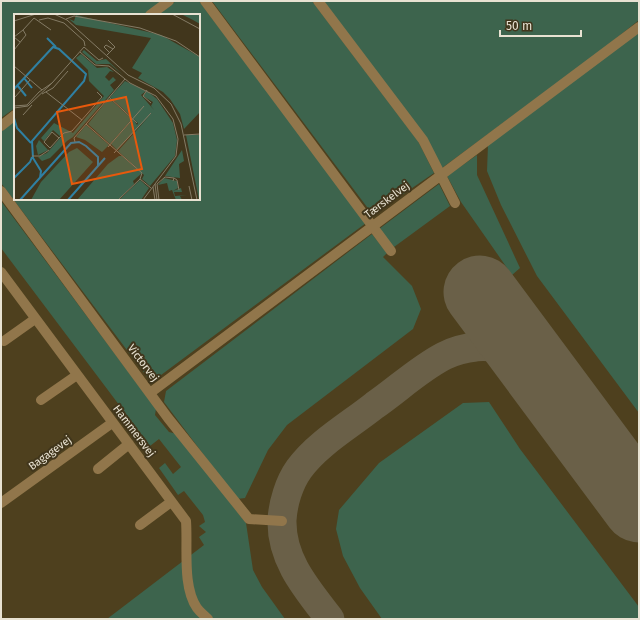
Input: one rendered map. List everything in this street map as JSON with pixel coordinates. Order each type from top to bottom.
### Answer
[{"type":"lane","points":[[151,14],[169,1]]},
{"type":"lane","points":[[205,1],[391,250]]},
{"type":"lane","points":[[318,1],[423,140],[455,203]]},
{"type":"lane","name":"Tærskelvej","points":[[150,393],[639,27]]},
{"type":"lane","points":[[1,126],[14,117]]},
{"type":"lane","name":"Victorvej","points":[[1,191],[150,393],[249,519],[282,520]]},
{"type":"lane","name":"Hammersvej","points":[[1,272],[186,521],[187,569],[190,591],[197,607],[208,619]]},
{"type":"lane","points":[[4,341],[35,318]]},
{"type":"lane","points":[[41,400],[77,375]]},
{"type":"lane","name":"Bagagevej","points":[[1,503],[112,423]]},
{"type":"lane","points":[[98,469],[129,444]]},
{"type":"lane","points":[[140,525],[172,502]]},
{"type":"shaded area","points":[[1,1],[639,1],[639,619],[1,619]]},
{"type":"green space","points":[[1,1],[162,1],[144,14],[14,14],[14,109],[1,118]]},
{"type":"green space","points":[[176,1],[199,1],[366,223],[157,378],[148,378],[1,183],[1,131],[14,122],[14,200],[200,200],[200,14],[158,14]]},
{"type":"green space","points":[[212,1],[312,1],[418,141],[434,173],[373,215]]},
{"type":"green space","points":[[323,1],[639,1],[639,20],[599,52],[442,168]]},
{"type":"green space","points":[[639,31],[639,413],[537,276],[501,205],[487,171],[488,145]]},
{"type":"green space","points":[[477,155],[477,175],[520,268],[512,275],[461,202],[447,176]]},
{"type":"green space","points":[[439,184],[450,206],[394,247],[379,229]]},
{"type":"green space","points":[[1,201],[156,409],[155,415],[169,432],[177,434],[246,523],[253,570],[262,587],[285,619],[107,619],[204,545],[199,537],[206,532],[199,526],[205,522],[203,515],[184,491],[178,495],[159,468],[165,463],[173,474],[181,467],[159,439],[150,446],[1,248]]},
{"type":"green space","points":[[372,234],[387,253],[383,257],[412,286],[421,309],[413,329],[287,425],[268,450],[245,498],[237,499],[164,402],[166,391]]},
{"type":"green space","points":[[489,402],[520,449],[639,607],[639,619],[382,619],[360,588],[343,556],[336,529],[339,510],[379,463],[463,403]]},
{"type":"taxiway","points":[[330,619],[304,585],[297,573],[286,548],[283,535],[282,520],[285,500],[292,480],[299,469],[315,451],[335,435],[417,373],[448,354],[467,348],[492,347],[514,354],[534,366]]},
{"type":"runway","points":[[480,292],[639,506]]}]
